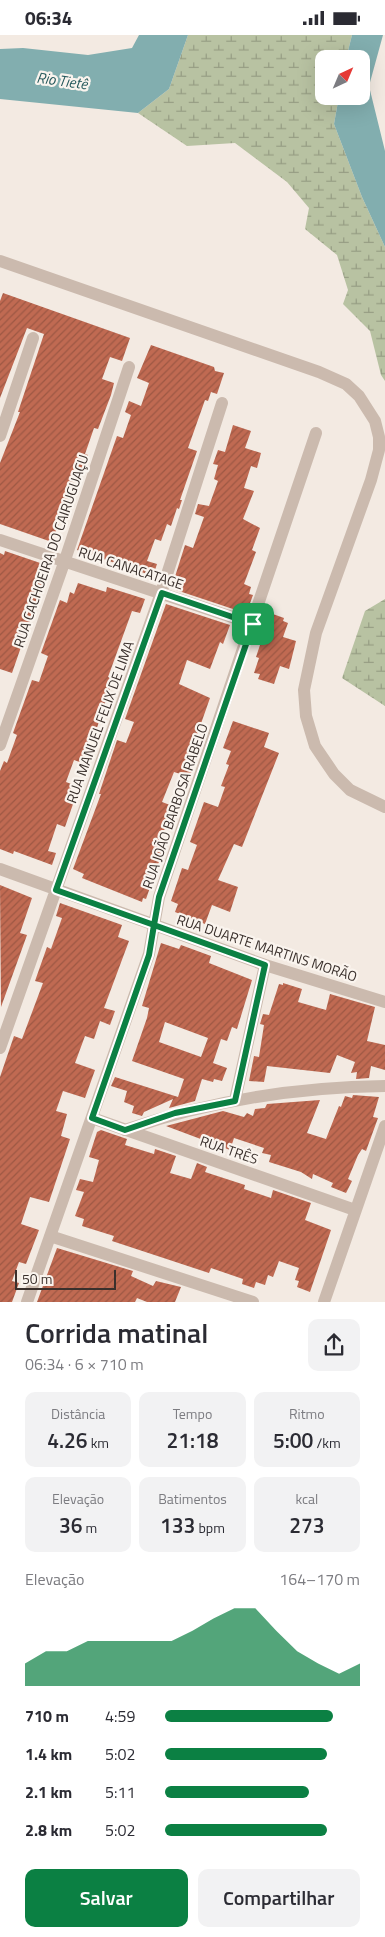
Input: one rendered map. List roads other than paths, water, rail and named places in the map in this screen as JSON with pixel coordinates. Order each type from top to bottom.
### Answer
[{"type":"street","points":[[0,261],[319,372],[346,385],[359,396],[368,409],[379,437],[379,450],[369,488],[316,633],[304,690],[308,729],[315,745],[334,775],[350,789],[385,807]]},
{"type":"street","points":[[0,436],[33,338]]},
{"type":"street","name":"RUA CACHOEIRA DO CAIRUGUAÇU","points":[[0,745],[64,563],[129,367]]},
{"type":"street","name":"RUA MANUEL FELIX DE LIMA","points":[[0,1048],[162,593],[222,403]]},
{"type":"street","name":"RUA JOÃO BARBOSA RABELO","points":[[27,1302],[149,955],[159,897],[253,624],[316,433]]},
{"type":"street","name":"RUA CANACATAGE","points":[[0,540],[64,563],[162,593],[253,624]]},
{"type":"street","name":"RUA DUARTE MARTINS MORÃO","points":[[0,869],[265,965],[385,1002]]},
{"type":"street","points":[[235,1101],[265,965]]},
{"type":"street","points":[[125,1130],[175,1113],[235,1101],[350,1086],[385,1086]]},
{"type":"street","name":"RUA TRÊS","points":[[92,1118],[355,1210]]},
{"type":"street","points":[[324,1302],[385,1126]]},
{"type":"street","points":[[50,1236],[253,1302]]},
{"type":"water","name":"Rio Tietê","points":[[139,35],[188,35],[169,89],[138,113],[0,99],[0,49],[23,48],[88,55],[132,48]]},
{"type":"water","points":[[352,35],[383,35],[370,82],[370,50],[348,50]]},
{"type":"water","points":[[370,90],[385,151],[385,247],[362,197],[334,124],[337,105],[370,105]]}]
